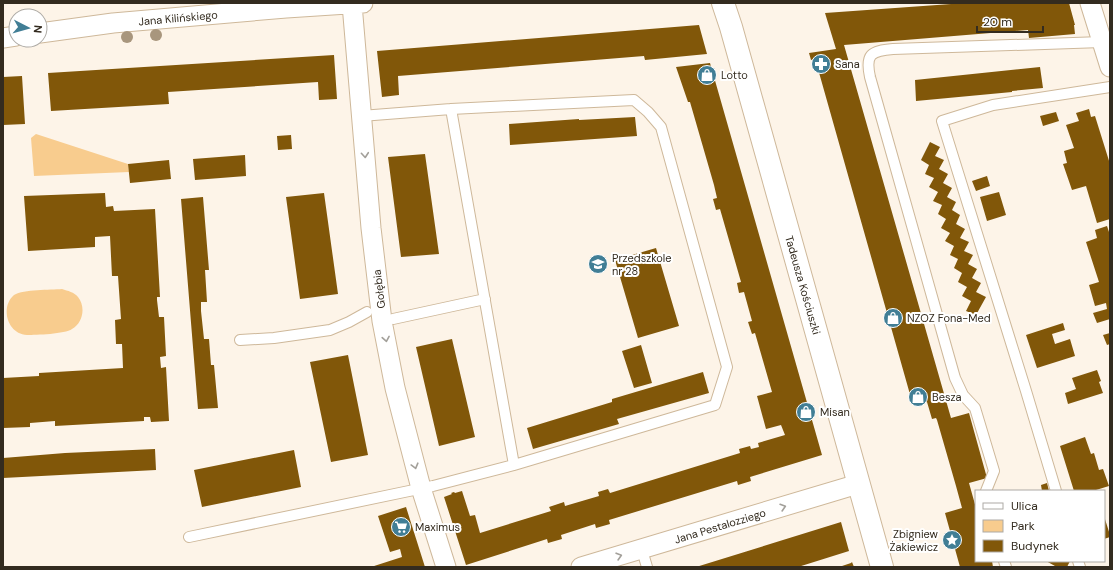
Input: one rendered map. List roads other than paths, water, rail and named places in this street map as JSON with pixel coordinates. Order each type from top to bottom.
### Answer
[{"type":"street","name":"Jana Kilińskiego","points":[[48,32],[113,23],[358,3]]},
{"type":"street","name":"Gołębia","points":[[358,3],[361,116],[371,228],[382,321],[395,388],[421,488],[446,567]]},
{"type":"street","name":"Tadeusza Kościuszki","points":[[724,3],[882,567]]},
{"type":"street","points":[[1090,3],[1110,68]]},
{"type":"street","name":"Jana Pestalozziego","points":[[581,567],[644,558],[858,484]]},
{"type":"lane","points":[[986,490],[994,471],[975,408],[963,395],[955,378],[870,77],[868,60],[871,55],[885,50],[1102,42]]},
{"type":"lane","points":[[1056,490],[942,121],[993,105],[1110,88]]},
{"type":"lane","points":[[189,537],[433,486],[514,465],[715,405],[727,367],[661,128],[648,112],[634,100],[451,109],[361,116]]},
{"type":"lane","points":[[451,109],[514,465]]},
{"type":"lane","points":[[393,319],[485,299]]},
{"type":"lane","points":[[240,340],[274,338],[330,330],[367,312]]},
{"type":"place","name":"Sana","points":[[821,64]]},
{"type":"place","name":"Lotto","points":[[707,75]]},
{"type":"place","name":"Przedszkole nr 28","points":[[598,264]]},
{"type":"place","name":"NZOZ Fona-Med","points":[[893,318]]},
{"type":"place","name":"Besza","points":[[918,397]]},
{"type":"place","name":"Misan","points":[[806,412]]},
{"type":"place","name":"Maximus","points":[[401,527]]},
{"type":"place","name":"Zbigniew Żakiewicz","points":[[952,540]]}]
